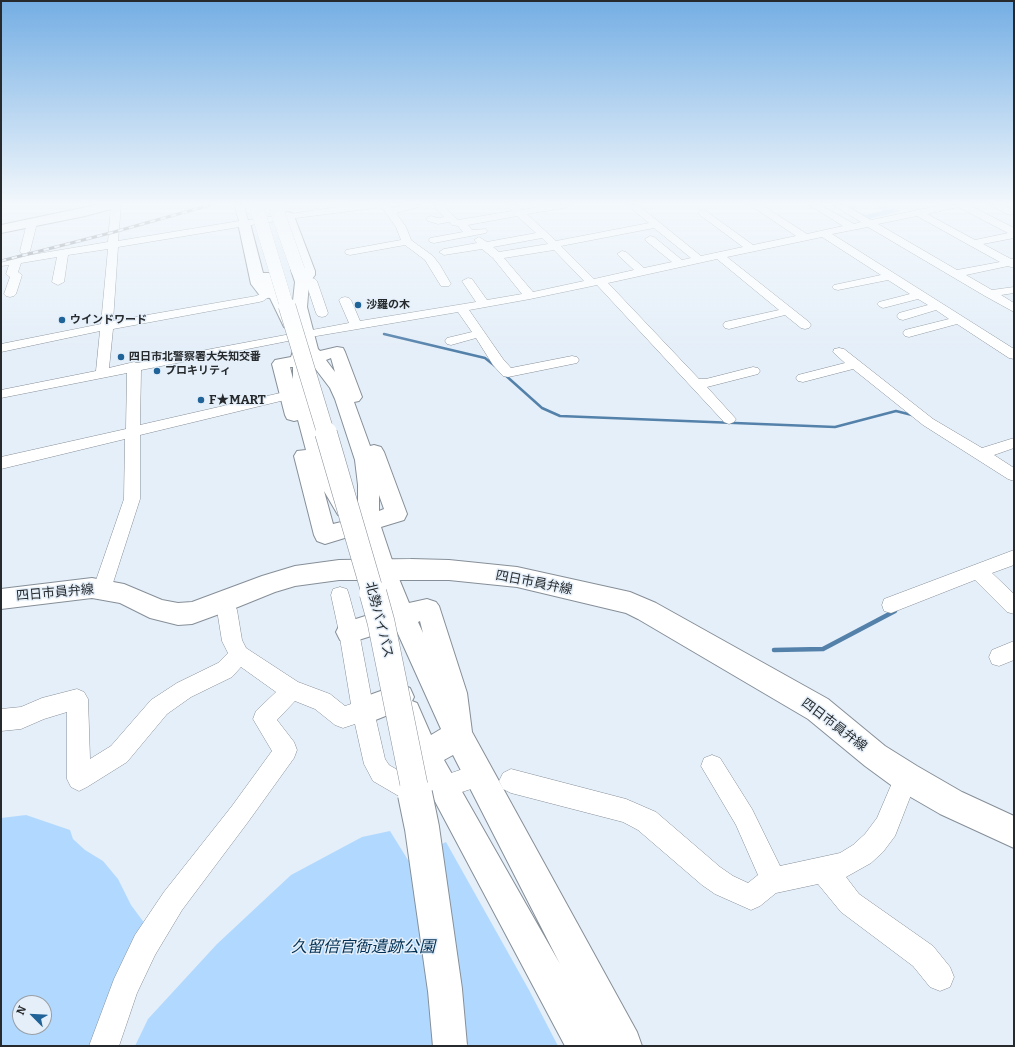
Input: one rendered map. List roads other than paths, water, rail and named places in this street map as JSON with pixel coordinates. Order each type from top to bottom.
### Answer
[{"type":"main road","points":[[255,254],[258,284],[286,313],[303,346],[338,387],[357,422],[368,472],[363,538],[377,570],[390,620],[458,735],[624,1046]]},
{"type":"main road","points":[[261,254],[271,288],[272,297]]},
{"type":"main road","name":"北勢バイパス","points":[[263,254],[359,542],[381,622],[422,828],[445,990],[450,1046]]},
{"type":"main road","points":[[293,254],[302,277],[299,307],[303,346],[302,394],[305,434]]},
{"type":"main road","points":[[302,254],[308,272],[302,277]]},
{"type":"main road","points":[[303,346],[281,364],[289,395],[305,434],[325,476],[363,524]]},
{"type":"main road","points":[[305,434],[357,422]]},
{"type":"main road","name":"四日市員弁線","points":[[1,598],[76,590],[102,589],[124,594],[159,610],[178,614],[192,613],[224,602],[270,583],[296,576],[339,570],[449,570],[517,577],[630,603],[647,611],[818,709],[875,756],[906,777],[951,803],[1014,832]]},
{"type":"main road","points":[[349,632],[390,620]]},
{"type":"main road","points":[[390,620],[387,659],[400,697],[423,750],[586,1046]]},
{"type":"main road","points":[[363,711],[400,697]]},
{"type":"main road","points":[[423,750],[432,751],[458,735]]},
{"type":"street","points":[[1,263],[53,254]]},
{"type":"street","points":[[58,282],[63,254]]},
{"type":"street","points":[[102,373],[112,254]]},
{"type":"street","points":[[423,254],[429,258],[436,267],[445,284]]},
{"type":"street","points":[[494,254],[530,296]]},
{"type":"street","points":[[497,256],[508,254]]},
{"type":"street","points":[[565,254],[596,282],[696,383],[729,419]]},
{"type":"street","points":[[622,254],[642,272]]},
{"type":"street","points":[[669,254],[679,264]]},
{"type":"street","points":[[691,254],[698,259]]},
{"type":"street","points":[[1,394],[134,366],[303,346],[356,325],[530,296],[723,254]]},
{"type":"street","points":[[856,254],[957,319],[1008,346],[1014,355]]},
{"type":"street","points":[[921,254],[1014,308]]},
{"type":"street","points":[[994,254],[1012,263]]},
{"type":"street","points":[[718,255],[805,325]]},
{"type":"street","points":[[10,294],[16,276],[12,274],[16,261]]},
{"type":"street","points":[[955,274],[1012,263]]},
{"type":"street","points":[[608,267],[619,277]]},
{"type":"street","points":[[838,287],[890,276]]},
{"type":"street","points":[[302,277],[311,280],[322,313]]},
{"type":"street","points":[[468,281],[484,304]]},
{"type":"street","points":[[989,294],[1011,290]]},
{"type":"street","points":[[883,304],[919,295]]},
{"type":"street","points":[[1,348],[107,326],[259,298],[272,297]]},
{"type":"street","points":[[345,300],[356,325]]},
{"type":"street","points":[[903,316],[937,306]]},
{"type":"street","points":[[462,308],[498,362],[508,373],[572,360]]},
{"type":"street","points":[[729,325],[788,311]]},
{"type":"street","points":[[909,333],[957,319]]},
{"type":"street","points":[[451,341],[479,334]]},
{"type":"street","points":[[839,352],[918,414],[1014,475]]},
{"type":"street","points":[[803,378],[854,364]]},
{"type":"street","points":[[102,589],[132,499],[134,366]]},
{"type":"street","points":[[696,383],[706,383],[753,371]]},
{"type":"street","points":[[1,463],[289,395]]},
{"type":"street","points":[[980,454],[1014,443]]},
{"type":"street","points":[[891,605],[980,575],[1014,557]]},
{"type":"street","points":[[980,575],[1013,604]]},
{"type":"street","points":[[340,595],[349,632],[363,711],[375,764],[381,772],[397,782],[408,785],[425,785]]},
{"type":"street","points":[[224,602],[227,610],[232,641],[239,655],[292,690],[322,701],[343,717],[363,711]]},
{"type":"street","points":[[1,720],[21,718],[42,709],[77,699],[79,779],[119,754],[159,707],[184,690],[224,670],[239,655]]},
{"type":"street","points":[[104,1046],[124,989],[145,945],[173,901],[240,814],[286,750],[277,740],[264,719],[292,690]]},
{"type":"street","points":[[712,766],[744,817],[774,881]]},
{"type":"street","points":[[510,781],[626,811],[647,821],[717,880],[724,885],[751,896],[774,881],[845,866],[856,858],[874,844],[888,822],[906,777]]},
{"type":"street","points":[[823,870],[850,904],[924,956],[940,976]]},
{"type":"waterway","points":[[384,334],[485,358],[495,366]]},
{"type":"waterway","points":[[504,374],[542,408],[560,416],[835,427],[896,411],[912,415]]},
{"type":"waterway","points":[[774,650],[823,649],[895,611]]},
{"type":"railway","points":[[1,261],[29,254]]},
{"type":"place","name":"沙羅の木","points":[[358,305]]},
{"type":"place","name":"ウインドワード","points":[[62,320]]},
{"type":"place","name":"四日市北警察署大矢知交番","points":[[121,357]]},
{"type":"place","name":"プロキリティ","points":[[157,371]]},
{"type":"place","name":"F★MART","points":[[201,400]]},
{"type":"park label","name":"久留倍官衙遺跡公園","points":[[363,948]]}]
